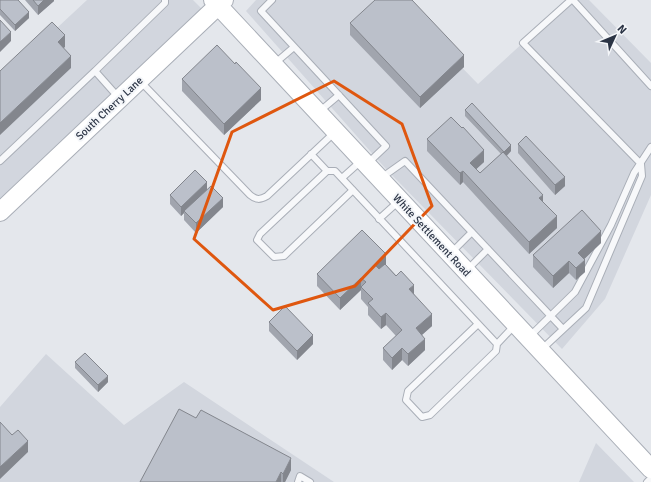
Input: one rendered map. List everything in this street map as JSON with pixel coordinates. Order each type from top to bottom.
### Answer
[{"type":"main road","name":"White Settlement Road","points":[[218,2],[318,113],[651,469]]},
{"type":"main road","name":"South Cherry Lane","points":[[2,207],[139,80],[218,2]]},
{"type":"lane","points":[[0,161],[165,3],[165,0]]},
{"type":"lane","points":[[272,0],[261,12],[386,146],[342,178]]},
{"type":"lane","points":[[540,351],[586,308],[642,176],[641,164],[523,43],[572,0],[651,86]]},
{"type":"lane","points":[[273,64],[294,47]]},
{"type":"lane","points":[[95,71],[120,98]]},
{"type":"lane","points":[[139,80],[255,199],[260,199],[267,196],[336,132]]},
{"type":"lane","points":[[318,113],[339,95]]},
{"type":"lane","points":[[496,344],[551,316],[576,292],[611,226],[634,173],[651,147]]},
{"type":"lane","points":[[311,154],[327,171]]},
{"type":"lane","points":[[380,179],[405,161],[563,329]]},
{"type":"lane","points":[[353,190],[284,256],[274,257],[257,240],[260,234],[327,171],[335,171],[342,178],[478,324],[496,344],[496,351],[430,415],[422,417],[406,400],[408,391],[478,324]]},
{"type":"lane","points":[[380,219],[400,201]]},
{"type":"lane","points":[[611,226],[619,230]]},
{"type":"lane","points":[[450,254],[472,232]]},
{"type":"lane","points":[[466,271],[488,249]]},
{"type":"lane","points":[[298,482],[300,476],[310,482]]},
{"type":"lane","points":[[647,482],[651,478]]},
{"type":"highlighted area","points":[[334,81],[402,124],[432,206],[355,286],[273,310],[194,239],[232,132]]},
{"type":"shaded area","points":[[87,0],[193,0],[203,10],[0,203],[0,81]]},
{"type":"shaded area","points":[[256,0],[370,0],[399,3],[478,84],[570,0],[589,0],[651,63],[651,195],[605,299],[562,349],[386,169],[246,11]]},
{"type":"shaded area","points":[[46,354],[124,425],[184,382],[334,482],[0,482],[0,407]]},
{"type":"shaded area","points":[[596,443],[634,482],[579,482]]},
{"type":"building","points":[[0,0],[18,0],[29,12],[15,25],[0,9]]},
{"type":"building","points":[[33,0],[44,0],[38,6]]},
{"type":"building","points":[[375,0],[412,0],[464,55],[420,97],[350,23]]},
{"type":"building","points":[[0,20],[11,32],[0,42]]},
{"type":"building","points":[[52,22],[65,35],[58,42],[71,56],[0,123],[0,71]]},
{"type":"building","points":[[217,45],[261,88],[224,124],[182,79]]},
{"type":"building","points":[[472,103],[511,145],[504,152],[465,110]]},
{"type":"building","points":[[451,117],[462,128],[463,127],[484,150],[470,163],[480,173],[503,152],[543,195],[539,198],[557,216],[529,242],[463,171],[460,173],[427,139]]},
{"type":"building","points":[[526,136],[565,177],[555,185],[518,144]]},
{"type":"building","points":[[195,170],[207,182],[181,207],[170,195]]},
{"type":"building","points":[[211,186],[223,198],[196,223],[184,211]]},
{"type":"building","points":[[582,210],[601,231],[578,253],[585,260],[576,268],[569,261],[553,276],[533,255]]},
{"type":"building","points":[[362,230],[386,254],[375,265],[379,269],[385,264],[396,276],[401,271],[414,285],[409,289],[432,314],[416,328],[425,339],[408,354],[402,348],[392,358],[383,348],[402,330],[386,313],[381,317],[368,303],[373,299],[361,287],[366,282],[361,278],[340,298],[317,274]]},
{"type":"building","points":[[285,306],[313,335],[297,351],[269,322]]},
{"type":"building","points":[[85,353],[108,376],[98,385],[75,362]]},
{"type":"building","points":[[179,409],[196,418],[201,410],[291,458],[283,474],[281,472],[276,482],[140,482]]},
{"type":"building","points":[[0,422],[12,435],[18,430],[28,441],[0,467]]}]
